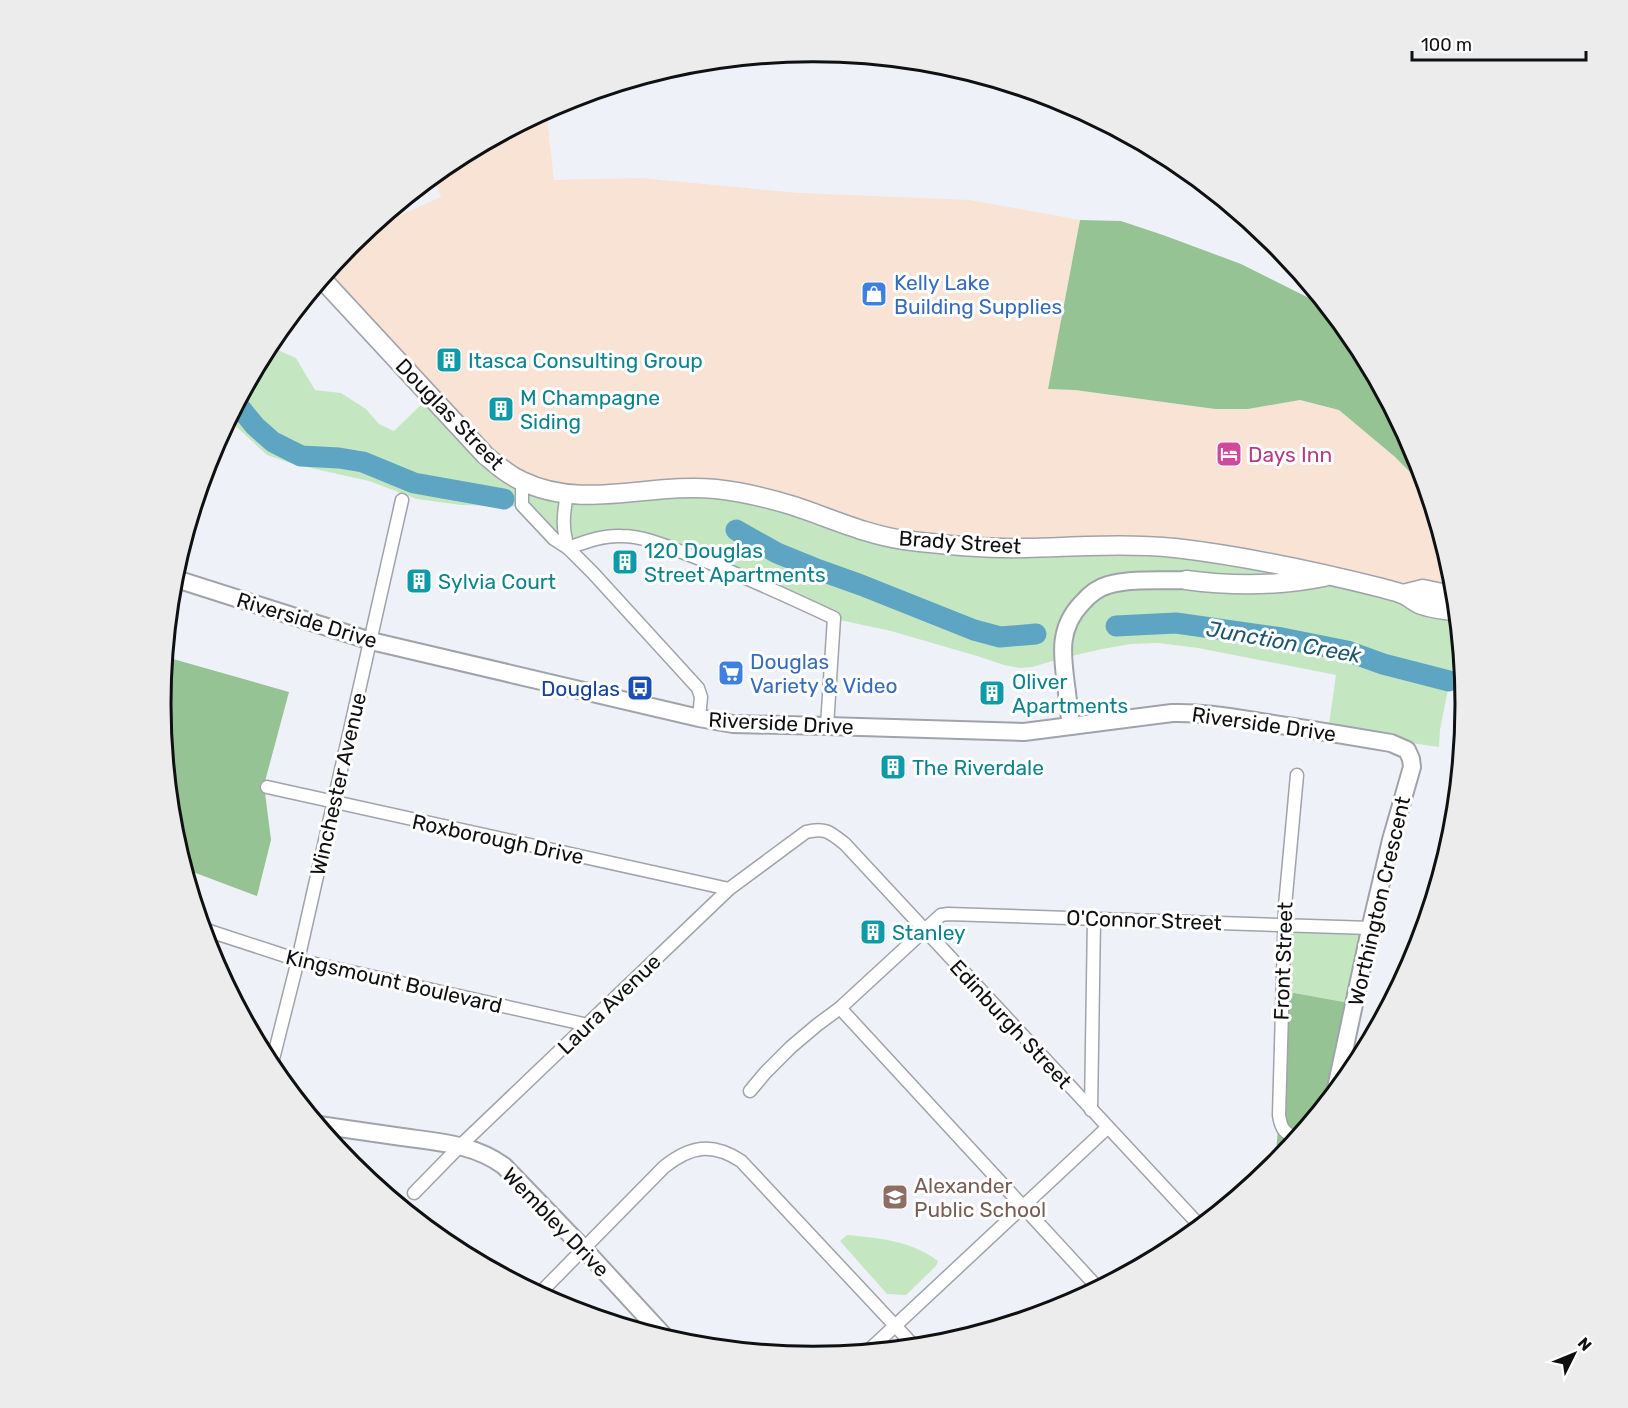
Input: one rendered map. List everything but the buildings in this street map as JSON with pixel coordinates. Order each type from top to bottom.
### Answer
[{"type":"main road","name":"Douglas Street","points":[[327,285],[485,455],[502,470],[522,481]]},
{"type":"main road","name":"Brady Street","points":[[522,481],[550,491],[567,494],[596,495],[660,489],[712,489],[746,493],[878,534],[970,547],[1141,546],[1175,548],[1289,566],[1402,594],[1420,604],[1449,610]]},
{"type":"main road","points":[[1186,580],[1207,575],[1218,569],[1228,556]]},
{"type":"main road","points":[[1186,580],[1252,584],[1297,582],[1328,576]]},
{"type":"main road","name":"Brady Street","points":[[1402,594],[1423,589],[1447,594]]},
{"type":"street","name":"Douglas Street","points":[[522,481],[522,505],[554,539],[568,548],[698,688],[701,697],[699,718]]},
{"type":"street","points":[[567,494],[562,522],[568,548],[598,538],[638,537],[753,580],[834,618],[827,726]]},
{"type":"street","name":"Winchester Avenue","points":[[275,1053],[402,500]]},
{"type":"street","points":[[1071,726],[1062,654],[1067,626],[1076,609],[1097,590],[1109,585],[1123,582],[1186,580]]},
{"type":"street","name":"Riverside Drive","points":[[184,581],[370,641],[733,724],[1023,732],[1172,713],[1193,713],[1215,714],[1391,743],[1403,747]]},
{"type":"street","name":"Worthington Crescent","points":[[1339,1073],[1391,840],[1412,767],[1410,754],[1403,747]]},
{"type":"street","name":"Front Street","points":[[1291,1135],[1280,1125],[1279,1115],[1284,925],[1297,775]]},
{"type":"street","name":"Roxborough Drive","points":[[267,787],[729,889]]},
{"type":"street","name":"Laura Avenue","points":[[414,1193],[461,1145],[729,889],[795,839],[806,832],[815,830]]},
{"type":"street","name":"Edinburgh Street","points":[[815,830],[826,830],[845,844],[1195,1221]]},
{"type":"street","name":"O'Connor Street","points":[[750,1091],[791,1047],[840,1008],[941,915],[1371,928]]},
{"type":"street","points":[[1090,1110],[1094,919]]},
{"type":"street","name":"Kingsmount Boulevard","points":[[214,932],[298,960],[588,1025]]},
{"type":"street","points":[[840,1008],[1093,1282]]},
{"type":"street","name":"Wembley Drive","points":[[330,1127],[461,1145],[486,1155],[504,1166],[656,1327]]},
{"type":"street","points":[[877,1343],[1107,1128]]},
{"type":"street","points":[[546,1287],[664,1167],[691,1150],[718,1149],[741,1161],[908,1339]]},
{"type":"shaded area","points":[[547,120],[554,180],[641,178],[799,193],[970,200],[1080,220],[1048,389],[1075,390],[1215,409],[1248,409],[1300,400],[1339,410],[1395,457],[1416,481],[1435,538],[1446,593],[986,546],[626,491],[522,480],[328,283],[393,218],[441,197],[436,185],[493,148]]},
{"type":"green space","points":[[1080,220],[1121,221],[1241,264],[1314,300],[1348,347],[1370,383],[1408,458],[1416,481],[1395,457],[1339,410],[1300,400],[1248,409],[1215,409],[1075,390],[1048,389]]},
{"type":"green space","points":[[278,350],[296,358],[315,390],[341,393],[366,409],[379,424],[394,431],[431,395],[486,454],[538,486],[689,487],[902,538],[1175,547],[1450,612],[1454,656],[1440,730],[1439,747],[1328,731],[1336,675],[1198,648],[1158,643],[1131,644],[1102,649],[1032,667],[1020,668],[1004,665],[891,631],[835,619],[752,581],[620,536],[567,549],[522,507],[461,505],[417,499],[369,481],[293,464],[267,455],[235,426]]},
{"type":"green space","points":[[173,659],[289,692],[264,785],[271,840],[257,896],[194,872],[177,788],[171,704]]},
{"type":"green space","points":[[1285,924],[1372,927],[1355,1004],[1283,991]]},
{"type":"green space","points":[[1283,991],[1355,1004],[1341,1071],[1297,1128],[1276,1149]]},
{"type":"green space","points":[[847,1235],[883,1239],[906,1245],[938,1261],[936,1266],[906,1295],[887,1294],[840,1241]]},
{"type":"waterway","name":"Junction Creek","points":[[243,411],[273,442],[301,456],[363,462],[414,483],[504,499]]},
{"type":"waterway","name":"Junction Creek","points":[[736,530],[777,553],[974,630],[1000,637],[1036,634]]},
{"type":"waterway","name":"Junction Creek","points":[[1116,626],[1176,623],[1282,638],[1347,651],[1383,664],[1449,681]]},
{"type":"place","name":"Kelly Lake Building Supplies","points":[[874,294]]},
{"type":"place","name":"Itasca Consulting Group","points":[[449,360]]},
{"type":"place","name":"M Champagne Siding","points":[[501,409]]},
{"type":"place","name":"Days Inn","points":[[1229,454]]},
{"type":"place","name":"120 Douglas Street Apartments","points":[[625,562]]},
{"type":"place","name":"Sylvia Court","points":[[419,581]]},
{"type":"place","name":"Douglas Variety & Video","points":[[731,673]]},
{"type":"place","name":"Douglas","points":[[640,688]]},
{"type":"place","name":"Oliver Apartments","points":[[992,693]]},
{"type":"place","name":"The Riverdale","points":[[893,767]]},
{"type":"place","name":"Stanley","points":[[873,932]]},
{"type":"place","name":"Alexander Public School","points":[[895,1197]]}]
